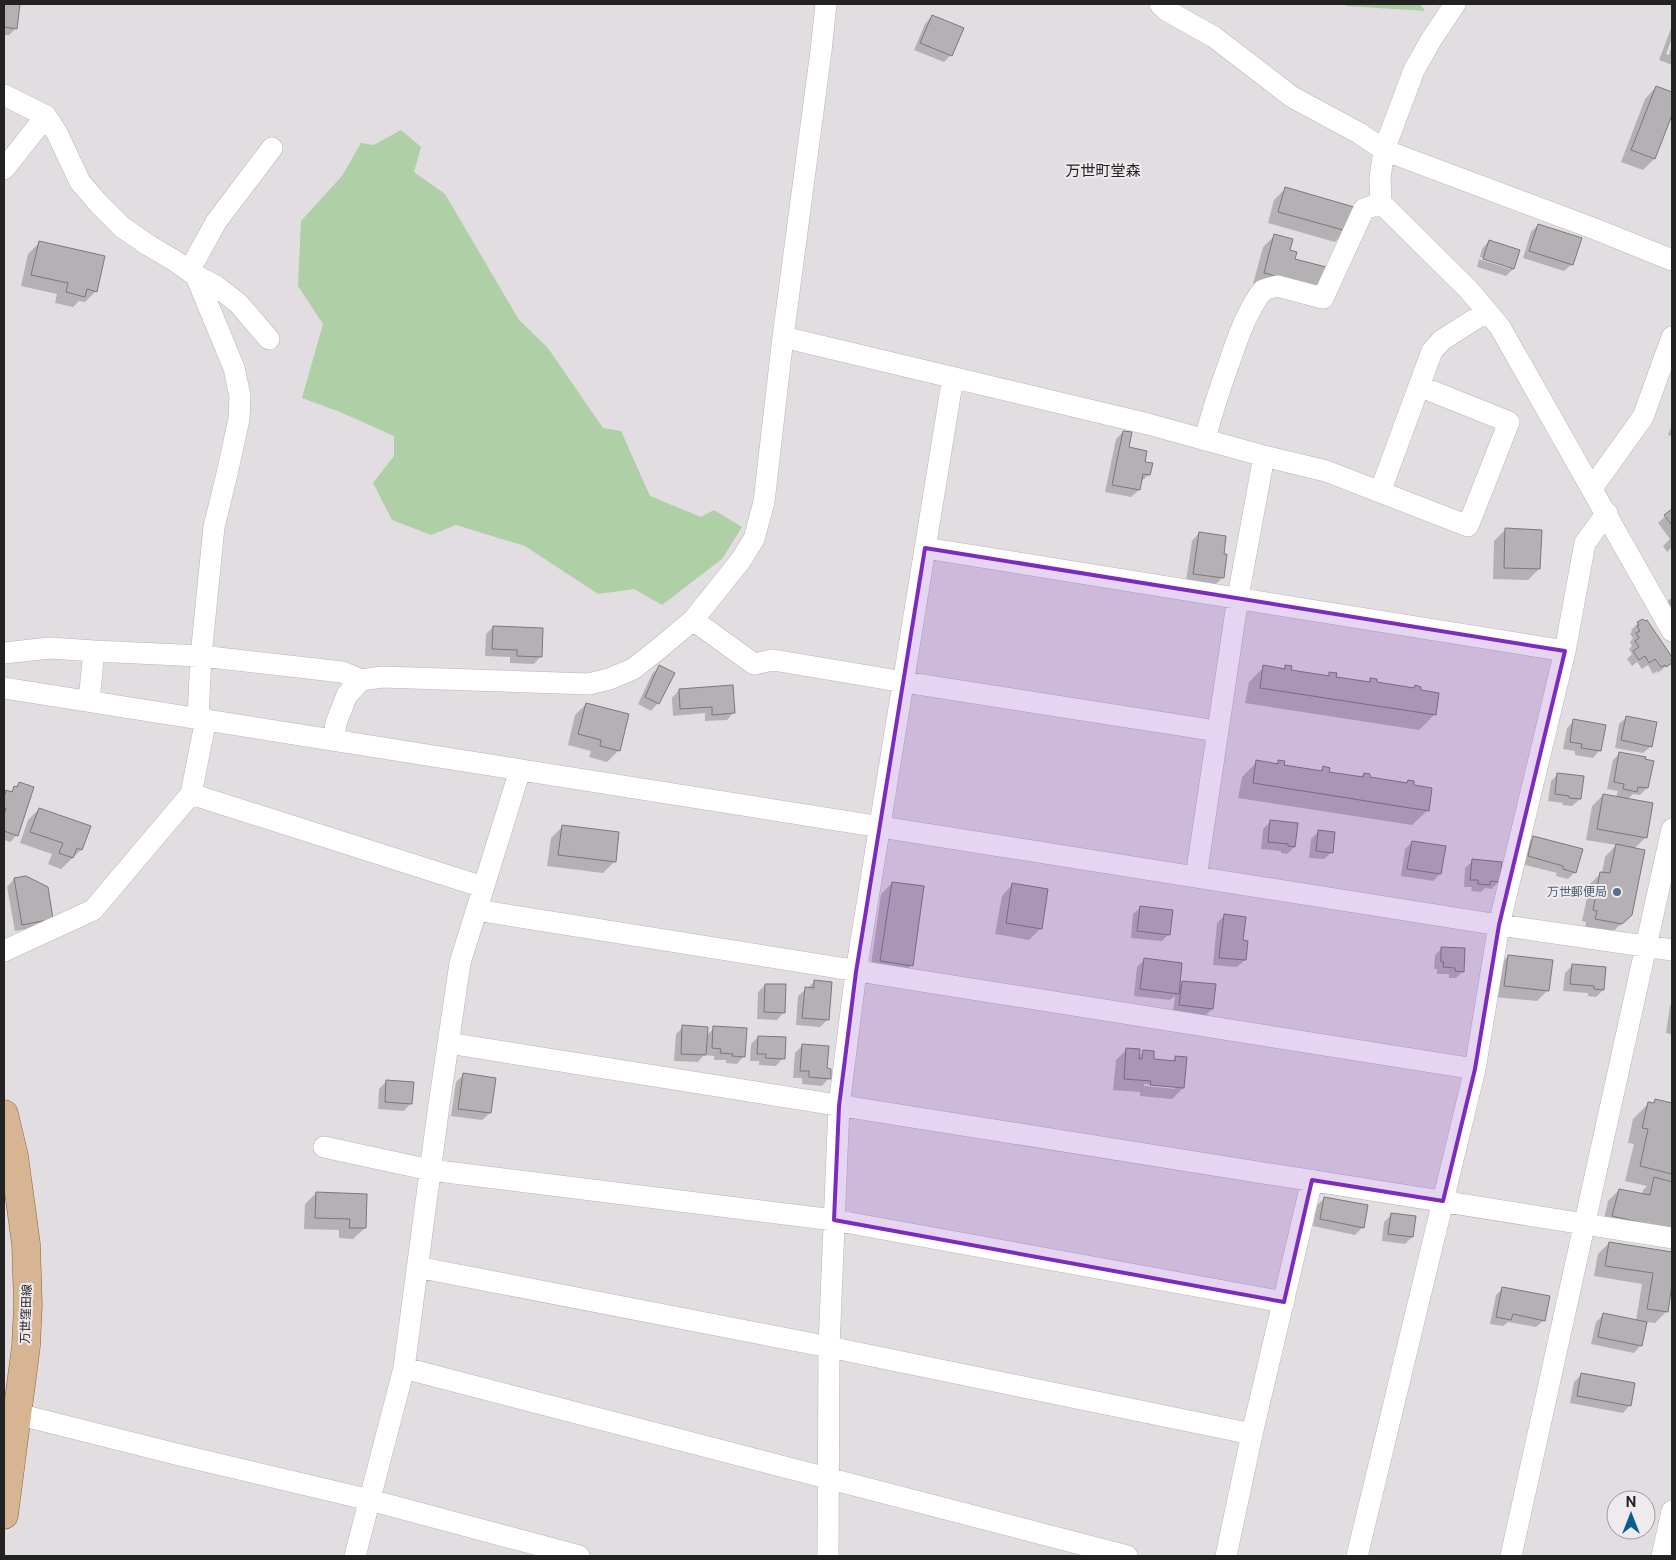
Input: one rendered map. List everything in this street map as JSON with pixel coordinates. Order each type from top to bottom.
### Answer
[{"type":"main road","name":"万世窪田線","points":[[4,1114],[14,1156],[26,1244],[28,1305],[26,1346],[4,1508]]},
{"type":"street","points":[[4,653],[50,648],[94,652],[201,656],[342,672],[361,680],[382,677],[589,684],[609,679],[633,669],[656,652],[693,620],[741,560],[754,538],[764,502],[783,338],[822,52],[826,4]]},
{"type":"street","points":[[1160,4],[1166,10],[1214,38],[1292,97],[1359,133],[1384,150],[1672,260]]},
{"type":"street","points":[[1454,4],[1430,40],[1414,70],[1384,150],[1380,178],[1381,203],[1468,289],[1500,327],[1544,408],[1607,514],[1672,631]]},
{"type":"street","points":[[4,95],[46,116],[80,182],[122,227],[192,274],[216,286],[238,303],[269,339]]},
{"type":"street","points":[[4,169],[46,116]]},
{"type":"street","points":[[4,951],[93,910],[191,794],[202,719],[201,656],[214,527],[238,419],[240,396],[234,368],[192,274],[216,222],[272,148]]},
{"type":"street","points":[[1205,440],[1211,413],[1236,343],[1255,301],[1263,290],[1278,286],[1323,298],[1364,209],[1381,203]]},
{"type":"street","points":[[1380,492],[1432,351],[1442,340],[1486,312]]},
{"type":"street","points":[[1592,488],[1643,417],[1672,337]]},
{"type":"street","points":[[783,338],[1148,424],[1264,456],[1326,470],[1468,526],[1509,422],[1419,386]]},
{"type":"street","points":[[828,1556],[829,1347],[839,1106],[856,972],[953,377]]},
{"type":"street","points":[[1196,877],[1238,598],[1264,456]]},
{"type":"street","points":[[1358,1556],[1475,1069],[1499,925],[1565,651],[1585,543],[1607,514]]},
{"type":"street","points":[[925,548],[1565,651]]},
{"type":"street","points":[[693,620],[754,664],[773,660],[1217,732]]},
{"type":"street","points":[[89,701],[94,652]]},
{"type":"street","points":[[334,740],[336,723],[347,695],[361,680]]},
{"type":"street","points":[[4,688],[1499,925],[1672,950]]},
{"type":"street","points":[[355,1556],[404,1368],[460,964],[520,770]]},
{"type":"street","points":[[191,794],[483,887]]},
{"type":"street","points":[[1510,1556],[1672,829]]},
{"type":"street","points":[[476,910],[856,972],[1475,1069]]},
{"type":"street","points":[[448,1043],[1672,1238]]},
{"type":"street","points":[[324,1147],[430,1170],[834,1220],[1284,1302]]},
{"type":"street","points":[[1226,1556],[1252,1434],[1312,1180]]},
{"type":"street","points":[[417,1267],[829,1347],[1252,1434]]},
{"type":"street","points":[[404,1368],[1127,1556]]},
{"type":"street","points":[[17,1414],[370,1500],[579,1556]]},
{"type":"street","points":[[1662,1556],[1672,1511]]},
{"type":"highlighted area","points":[[925,548],[1565,651],[1499,925],[1475,1069],[1443,1201],[1312,1180],[1284,1302],[834,1220],[839,1106],[856,972]]},
{"type":"green space","points":[[1343,4],[1420,4],[1425,11],[1346,6]]},
{"type":"green space","points":[[401,130],[421,147],[414,172],[445,194],[519,320],[548,348],[603,428],[621,431],[650,496],[701,517],[714,510],[742,527],[722,559],[662,605],[634,589],[598,594],[525,546],[456,525],[431,535],[392,520],[373,483],[394,456],[394,436],[340,412],[302,398],[323,324],[298,286],[301,221],[342,176],[361,143],[374,145]]},
{"type":"building","points":[[4,4],[20,4],[17,29],[4,27]]},
{"type":"building","points":[[932,15],[964,28],[952,56],[920,43]]},
{"type":"building","points":[[1656,86],[1672,92],[1672,115],[1655,159],[1631,150]]},
{"type":"building","points":[[1285,187],[1354,207],[1347,231],[1278,212]]},
{"type":"building","points":[[1538,224],[1582,238],[1573,265],[1529,251]]},
{"type":"building","points":[[1274,234],[1293,239],[1290,250],[1297,252],[1295,259],[1326,267],[1321,288],[1264,273]]},
{"type":"building","points":[[1489,240],[1520,250],[1514,269],[1483,259]]},
{"type":"building","points":[[39,241],[105,256],[97,292],[87,289],[85,297],[66,292],[68,283],[31,275]]},
{"type":"building","points":[[1123,431],[1132,432],[1129,447],[1147,451],[1145,462],[1153,463],[1150,475],[1143,474],[1140,490],[1112,485]]},
{"type":"building","points":[[1672,509],[1672,525],[1664,515]]},
{"type":"building","points":[[1505,528],[1542,530],[1540,569],[1504,568]]},
{"type":"building","points":[[1199,532],[1226,536],[1224,554],[1227,554],[1224,578],[1193,574]]},
{"type":"building","points":[[1643,619],[1647,620],[1672,657],[1672,663],[1666,667],[1665,665],[1661,667],[1655,659],[1649,663],[1645,656],[1639,660],[1633,651],[1639,647],[1635,641],[1639,638],[1636,633],[1640,631],[1637,622]]},
{"type":"building","points":[[493,626],[543,628],[542,657],[517,656],[517,650],[492,649]]},
{"type":"building","points":[[659,665],[675,673],[659,704],[645,697]]},
{"type":"building","points":[[1263,665],[1285,669],[1285,665],[1292,666],[1291,670],[1329,676],[1329,672],[1337,673],[1336,677],[1370,682],[1370,678],[1377,679],[1377,682],[1414,688],[1415,685],[1421,687],[1421,690],[1439,693],[1436,715],[1260,688]]},
{"type":"building","points":[[733,685],[735,713],[712,715],[712,707],[680,709],[679,689]]},
{"type":"building","points":[[586,703],[629,714],[620,751],[600,746],[601,740],[578,734]]},
{"type":"building","points":[[1626,716],[1657,722],[1652,747],[1621,740]]},
{"type":"building","points":[[1573,719],[1606,725],[1601,751],[1581,748],[1582,744],[1570,742]]},
{"type":"building","points":[[1619,752],[1646,757],[1645,759],[1654,761],[1648,788],[1638,787],[1637,792],[1623,789],[1624,784],[1614,782]]},
{"type":"building","points":[[1256,760],[1278,764],[1278,760],[1285,761],[1284,765],[1322,771],[1323,766],[1330,768],[1329,772],[1363,777],[1364,773],[1370,774],[1370,777],[1407,783],[1408,780],[1414,781],[1414,785],[1432,788],[1429,811],[1253,783]]},
{"type":"building","points":[[1557,773],[1584,776],[1581,799],[1555,794]]},
{"type":"building","points":[[19,782],[34,787],[18,836],[4,831],[6,808],[4,808],[4,798],[6,790],[12,792],[14,786],[17,787]]},
{"type":"building","points":[[1603,794],[1653,803],[1647,838],[1597,829]]},
{"type":"building","points":[[39,808],[91,826],[82,850],[77,848],[73,858],[59,853],[63,843],[30,832]]},
{"type":"building","points":[[1270,820],[1298,823],[1295,847],[1288,846],[1288,844],[1268,842]]},
{"type":"building","points":[[562,825],[619,832],[616,862],[558,855]]},
{"type":"building","points":[[1318,830],[1335,832],[1333,853],[1316,851]]},
{"type":"building","points":[[1533,836],[1583,849],[1576,873],[1563,869],[1563,866],[1528,856]]},
{"type":"building","points":[[1412,841],[1446,846],[1441,874],[1407,869]]},
{"type":"building","name":"万世郵便局","points":[[1616,844],[1645,850],[1632,915],[1622,924],[1595,919],[1597,911],[1593,910],[1600,872],[1610,873]]},
{"type":"building","points":[[1472,859],[1502,862],[1500,882],[1490,881],[1490,885],[1478,884],[1478,880],[1470,880]]},
{"type":"building","points":[[26,876],[48,887],[53,919],[22,925],[14,878]]},
{"type":"building","points":[[892,882],[924,886],[913,966],[880,961]]},
{"type":"building","points":[[1012,883],[1048,889],[1042,929],[1006,923]]},
{"type":"building","points":[[1140,906],[1173,910],[1170,935],[1137,931]]},
{"type":"building","points":[[1224,914],[1246,917],[1243,940],[1248,941],[1246,960],[1219,958]]},
{"type":"building","points":[[1441,947],[1465,948],[1464,972],[1455,971],[1455,968],[1443,967]]},
{"type":"building","points":[[1508,955],[1553,960],[1549,991],[1504,986]]},
{"type":"building","points":[[1144,958],[1182,963],[1179,994],[1140,989]]},
{"type":"building","points":[[1572,964],[1606,967],[1604,990],[1594,989],[1594,986],[1570,984]]},
{"type":"building","points":[[814,980],[832,982],[829,1020],[802,1018],[805,987],[814,988]]},
{"type":"building","points":[[1182,981],[1216,984],[1213,1009],[1179,1005]]},
{"type":"building","points":[[765,984],[786,984],[785,1013],[764,1012]]},
{"type":"building","points":[[682,1025],[708,1027],[706,1055],[681,1054]]},
{"type":"building","points":[[713,1026],[747,1028],[745,1057],[720,1053],[721,1049],[712,1048]]},
{"type":"building","points":[[758,1036],[786,1037],[785,1059],[765,1058],[766,1054],[757,1054]]},
{"type":"building","points":[[802,1044],[829,1046],[827,1068],[831,1069],[831,1079],[809,1077],[809,1071],[800,1071]]},
{"type":"building","points":[[1126,1048],[1140,1049],[1139,1059],[1142,1059],[1143,1050],[1154,1051],[1154,1059],[1175,1061],[1175,1056],[1187,1057],[1184,1088],[1150,1085],[1151,1081],[1124,1079]]},
{"type":"building","points":[[463,1073],[496,1078],[491,1113],[458,1109]]},
{"type":"building","points":[[386,1080],[414,1082],[412,1104],[385,1102]]},
{"type":"building","points":[[1655,1099],[1672,1103],[1672,1174],[1640,1166],[1648,1129],[1642,1128],[1648,1102],[1654,1103]]},
{"type":"building","points":[[1654,1177],[1672,1182],[1672,1230],[1612,1216],[1619,1189],[1650,1195]]},
{"type":"building","points":[[316,1192],[367,1194],[366,1228],[349,1228],[350,1219],[315,1218]]},
{"type":"building","points":[[1324,1197],[1368,1205],[1364,1228],[1320,1219]]},
{"type":"building","points":[[1391,1213],[1416,1216],[1413,1237],[1388,1234]]},
{"type":"building","points":[[1609,1242],[1672,1252],[1672,1284],[1668,1312],[1647,1309],[1653,1273],[1605,1266]]},
{"type":"building","points":[[1502,1287],[1550,1296],[1545,1321],[1513,1314],[1511,1320],[1496,1317]]},
{"type":"building","points":[[1603,1313],[1647,1322],[1642,1346],[1598,1337]]},
{"type":"building","points":[[1581,1373],[1635,1383],[1631,1406],[1577,1396]]},
{"type":"place","name":"万世郵便局","points":[[1617,892]]},
{"type":"district","name":"万世町堂森","points":[[1103,170]]}]
